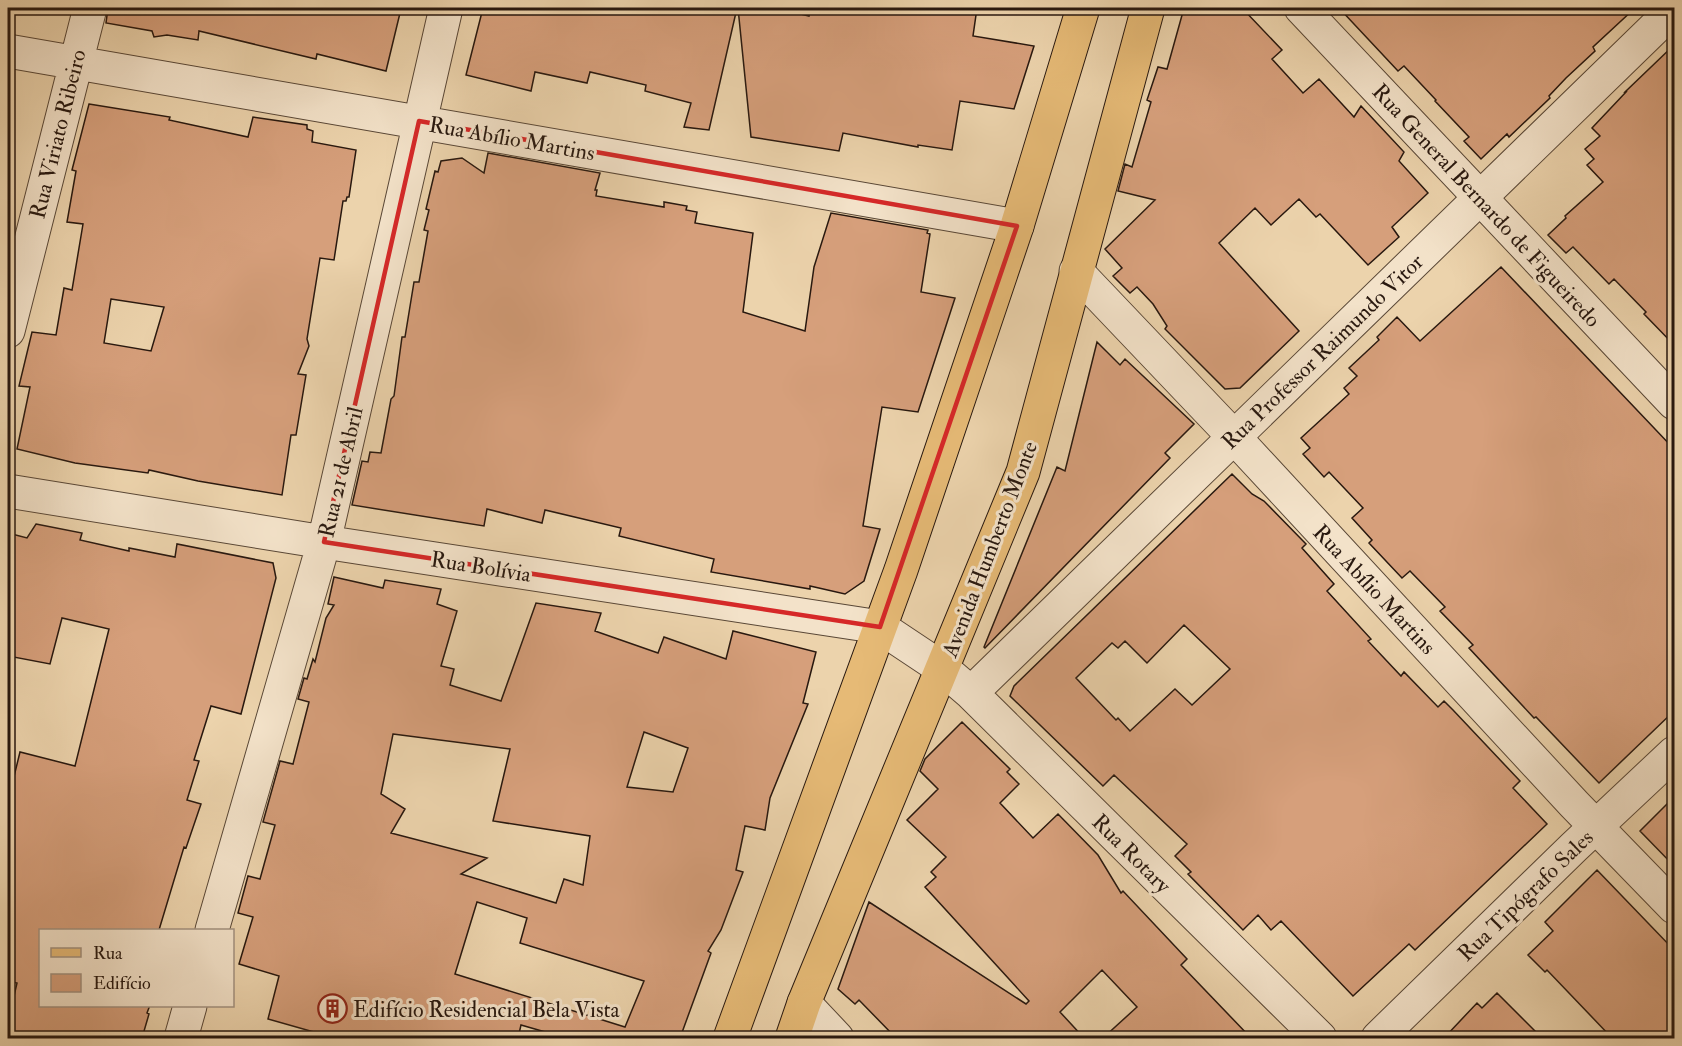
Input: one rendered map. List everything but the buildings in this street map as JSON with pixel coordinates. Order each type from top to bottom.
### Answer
[{"type":"main road","points":[[730,1038],[880,627],[1017,226],[1083,8]]},
{"type":"main road","name":"Avenida Humberto Monte","points":[[792,1038],[804,1003],[1023,472],[1148,8]]},
{"type":"street","name":"Rua Viriato Ribeiro","points":[[8,331],[90,8]]},
{"type":"street","name":"Rua 21 de Abril","points":[[212,929],[324,542],[446,8]]},
{"type":"street","name":"Rua General Bernardo de Figueiredo","points":[[1300,8],[1674,403]]},
{"type":"street","name":"Rua Professor Raimundo Vitor","points":[[971,693],[1674,9]]},
{"type":"street","name":"Rua Abílio Martins","points":[[8,51],[1017,226]]},
{"type":"street","name":"Rua Abílio Martins","points":[[1076,271],[1674,907]]},
{"type":"street","name":"Rua Bolívia","points":[[8,491],[880,627],[943,669]]},
{"type":"street","name":"Rua Rotary","points":[[943,669],[971,693],[1320,1038]]},
{"type":"street","name":"Rua Tipógrafo Sales","points":[[1378,1038],[1674,753]]},
{"type":"street","points":[[804,1003],[837,1038]]},
{"type":"street","points":[[181,1038],[189,1007]]},
{"type":"highlighted area","points":[[419,121],[1017,226],[880,627],[324,542]]},
{"type":"place","name":"Edifício Residencial Bela Vista","points":[[332,1009]]}]
